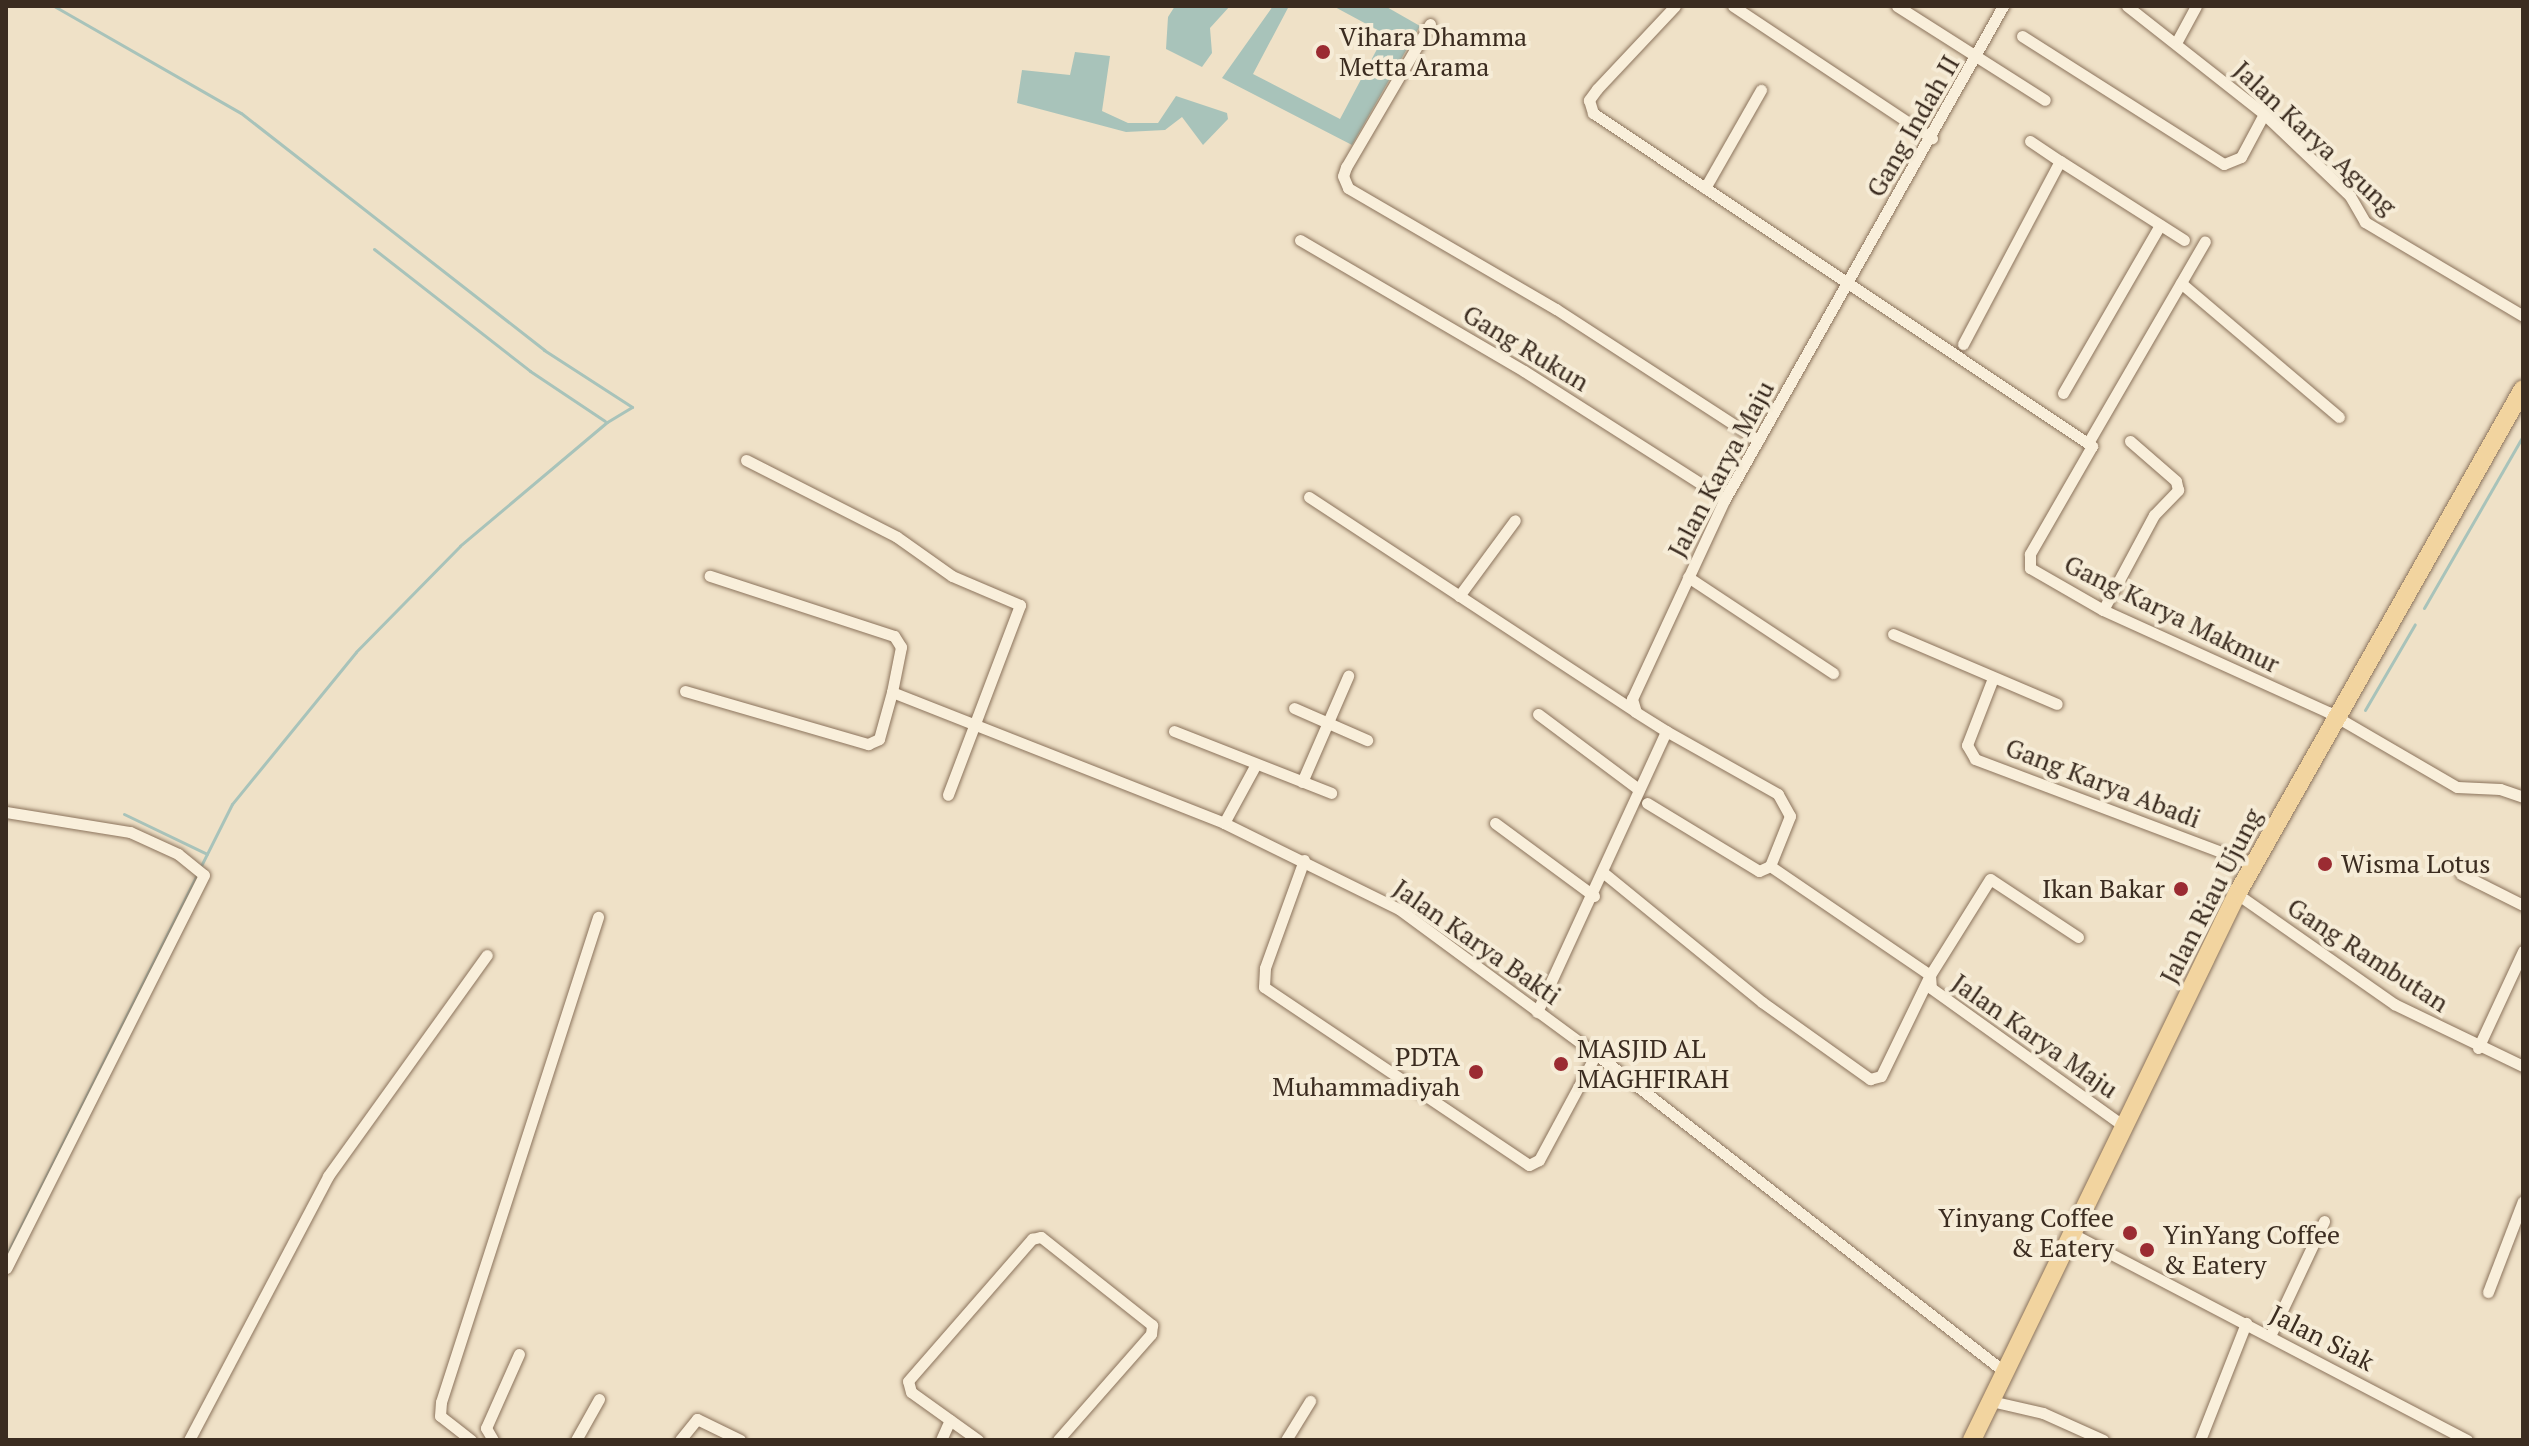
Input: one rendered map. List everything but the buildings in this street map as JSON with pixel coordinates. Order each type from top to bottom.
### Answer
[{"type":"main road","name":"Jalan Riau Ujung","points":[[1972,1440],[2237,894],[2523,389]]},
{"type":"street","points":[[1675,6],[1597,89],[1590,108],[2088,443],[2205,241]]},
{"type":"street","points":[[1733,6],[1932,138]]},
{"type":"street","points":[[1897,6],[2045,100]]},
{"type":"street","name":"Gang Indah II","points":[[1859,266],[1978,57],[2003,6]]},
{"type":"street","name":"Jalan Karya Agung","points":[[2127,6],[2264,114],[2350,196],[2365,222],[2523,316]]},
{"type":"street","points":[[2176,43],[2196,6]]},
{"type":"street","points":[[1430,24],[1346,167],[1348,188],[1556,309],[1758,440]]},
{"type":"street","points":[[2022,36],[2224,164],[2241,157],[2264,114]]},
{"type":"street","points":[[1705,188],[1761,90]]},
{"type":"street","points":[[2030,141],[2184,240]]},
{"type":"street","points":[[1963,344],[2060,161]]},
{"type":"street","points":[[2063,393],[2160,225]]},
{"type":"street","name":"Gang Rukun","points":[[1300,240],[1513,364],[1725,499]]},
{"type":"street","name":"Jalan Karya Maju","points":[[1636,712],[1632,699],[1725,499],[1859,266]]},
{"type":"street","points":[[2181,283],[2339,417]]},
{"type":"street","points":[[2103,610],[2154,515],[2178,490],[2176,481],[2130,441]]},
{"type":"street","name":"Gang Karya Makmur","points":[[2088,443],[2091,455],[2029,562],[2038,573],[2103,610],[2337,718],[2457,787],[2500,789],[2523,797]]},
{"type":"street","points":[[746,460],[897,537],[952,576],[1019,604],[978,726],[948,795]]},
{"type":"street","points":[[1309,497],[1636,712],[1784,800],[1790,816],[1768,868]]},
{"type":"street","points":[[1459,596],[1515,520]]},
{"type":"street","points":[[685,691],[868,744],[879,739],[892,692],[901,647],[894,636],[710,576]]},
{"type":"street","points":[[1688,577],[1833,673]]},
{"type":"street","points":[[1893,634],[2057,704]]},
{"type":"street","points":[[1302,782],[1348,676]]},
{"type":"street","name":"Gang Karya Abadi","points":[[1993,678],[1967,745],[1975,759],[2253,864]]},
{"type":"street","name":"Jalan Karya Bakti","points":[[892,692],[1224,823],[1399,909],[1596,1054],[2006,1373]]},
{"type":"street","points":[[1294,708],[1367,740]]},
{"type":"street","points":[[1538,714],[1637,788]]},
{"type":"street","points":[[1174,731],[1331,793]]},
{"type":"street","points":[[1537,1012],[1605,874],[1637,788],[1666,731]]},
{"type":"street","points":[[1224,823],[1256,764]]},
{"type":"street","name":"Jalan Karya Maju","points":[[1647,803],[1759,871],[1768,868],[1930,975],[1934,993],[2124,1126]]},
{"type":"street","points":[[6,812],[130,832],[199,871],[6,1268]]},
{"type":"street","points":[[1495,823],[1594,896]]},
{"type":"street","points":[[1304,860],[1265,968],[1264,987],[1529,1165],[1539,1160],[1596,1054]]},
{"type":"street","name":"Jalan Karya Maju","points":[[1605,874],[1762,1002],[1870,1079],[1881,1076],[1930,975]]},
{"type":"street","points":[[2461,874],[2523,905]]},
{"type":"street","points":[[1930,975],[1990,879],[2078,937]]},
{"type":"street","name":"Gang Rambutan","points":[[2237,894],[2383,997],[2478,1048],[2523,1066]]},
{"type":"street","points":[[471,1440],[440,1416],[441,1402],[598,917]]},
{"type":"street","points":[[2478,1048],[2523,951]]},
{"type":"street","points":[[189,1440],[328,1176],[487,955]]},
{"type":"street","points":[[2488,1292],[2523,1201]]},
{"type":"street","points":[[2270,1336],[2324,1221]]},
{"type":"street","name":"Jalan Siak","points":[[2071,1233],[2246,1323],[2448,1435],[2467,1440]]},
{"type":"street","points":[[978,1440],[911,1392],[908,1381],[1032,1239],[1041,1237],[1152,1325],[1151,1334],[1058,1440]]},
{"type":"street","points":[[2200,1440],[2246,1323]]},
{"type":"street","points":[[493,1440],[486,1428],[519,1354]]},
{"type":"street","points":[[576,1440],[599,1399]]},
{"type":"street","points":[[1286,1440],[1310,1401]]},
{"type":"street","points":[[1991,1401],[2043,1413],[2103,1440]]},
{"type":"street","points":[[680,1440],[697,1419],[740,1440]]},
{"type":"street","points":[[941,1440],[950,1420]]},
{"type":"water","points":[[1175,6],[1230,6],[1210,28],[1212,53],[1202,67],[1166,49],[1168,17]]},
{"type":"water","points":[[1273,6],[1289,6],[1253,74],[1340,119],[1385,34],[1333,6],[1385,6],[1420,26],[1352,145],[1222,78]]},
{"type":"water","points":[[1075,52],[1110,56],[1102,111],[1128,123],[1158,123],[1176,96],[1227,113],[1228,119],[1203,145],[1182,117],[1165,130],[1126,132],[1017,103],[1022,70],[1070,75]]},
{"type":"waterway","points":[[54,6],[241,113],[544,350],[632,407],[607,422],[460,546],[356,652],[232,804],[201,866]]},
{"type":"waterway","points":[[374,249],[530,371],[605,421]]},
{"type":"waterway","points":[[2424,608],[2523,436]]},
{"type":"waterway","points":[[2365,710],[2415,624]]},
{"type":"waterway","points":[[124,814],[207,854]]},
{"type":"waterway","points":[[6,1256],[198,873]]},
{"type":"place","name":"Vihara Dhamma Metta Arama","points":[[1323,52]]},
{"type":"place","name":"Wisma Lotus","points":[[2325,864]]},
{"type":"place","name":"Ikan Bakar","points":[[2181,889]]},
{"type":"place","name":"MASJID AL MAGHFIRAH","points":[[1561,1064]]},
{"type":"place","name":"PDTA Muhammadiyah","points":[[1476,1072]]},
{"type":"place","name":"Yinyang Coffee & Eatery","points":[[2130,1233]]},
{"type":"place","name":"YinYang Coffee & Eatery","points":[[2147,1250]]}]
